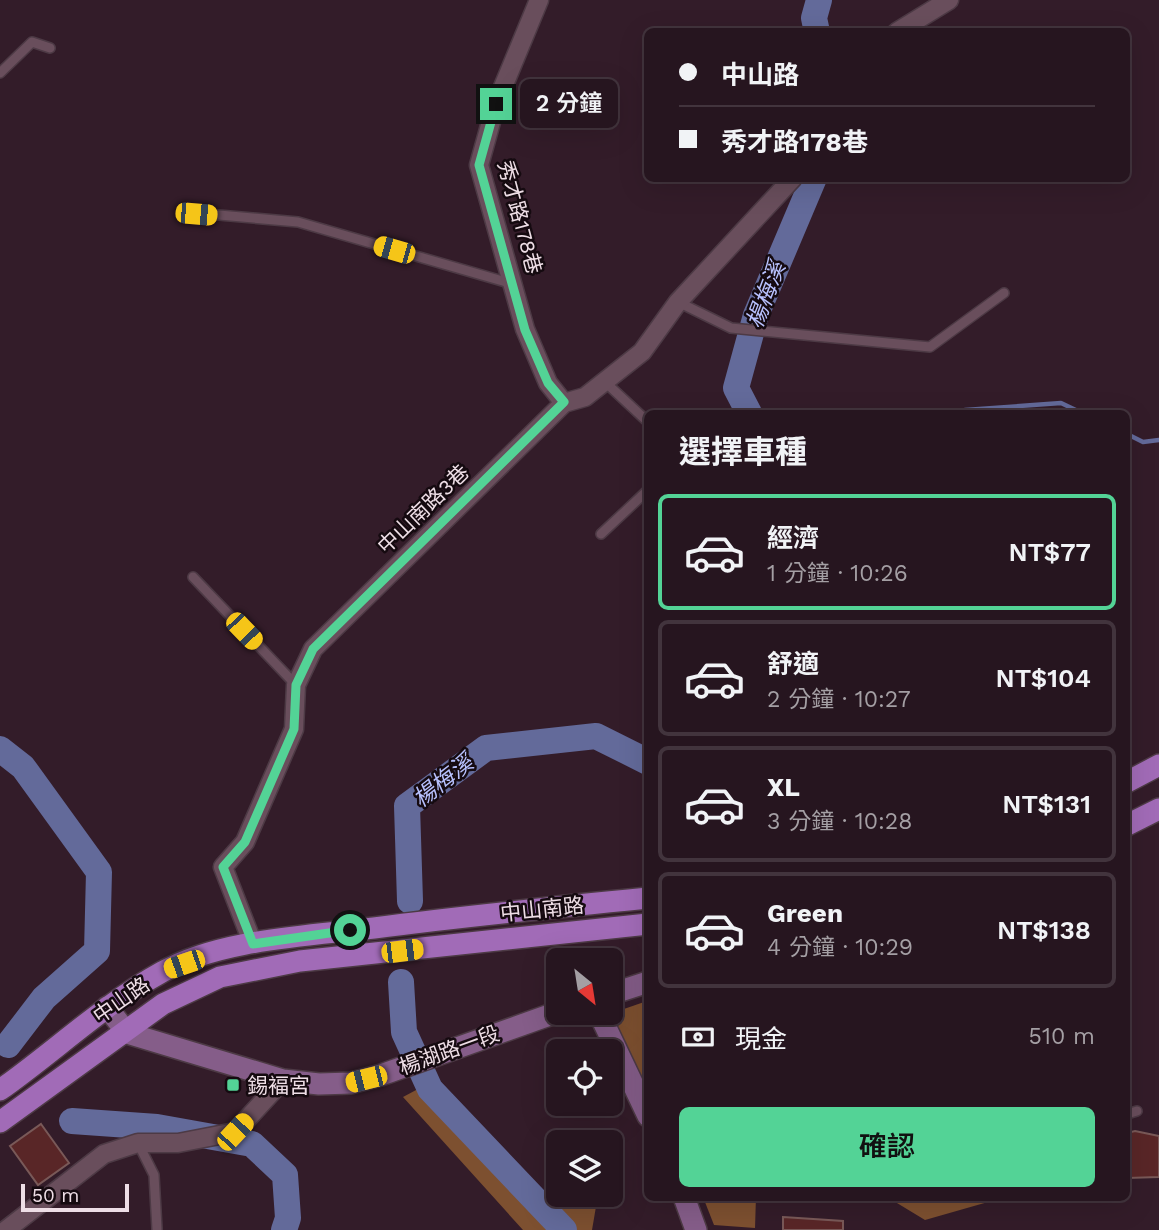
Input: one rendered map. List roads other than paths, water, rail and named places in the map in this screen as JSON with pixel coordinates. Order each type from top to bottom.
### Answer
[{"type":"main road","points":[[1130,780],[1159,765]]},
{"type":"main road","points":[[1130,824],[1159,809]]},
{"type":"main road","name":"中山南路","points":[[372,928],[644,898]]},
{"type":"main road","name":"中山南路","points":[[381,954],[644,924]]},
{"type":"main road","name":"中山路","points":[[5,1087],[107,1007],[164,971],[224,950],[253,944],[307,934],[372,928]]},
{"type":"main road","name":"中山路","points":[[0,1122],[127,1033],[163,1004],[220,977],[300,961],[381,954]]},
{"type":"street","name":"秀才路178巷","points":[[539,0],[496,104],[479,165],[525,330],[548,383],[564,402]]},
{"type":"street","points":[[904,28],[950,0]]},
{"type":"street","name":"中山南路3巷","points":[[253,944],[223,867],[245,842],[294,729],[296,685],[313,649],[564,402],[585,397],[603,380],[642,352],[678,302],[789,182]]},
{"type":"street","points":[[623,990],[644,983]]},
{"type":"street","points":[[107,1007],[127,1033]]},
{"type":"street","name":"楊湖路一段","points":[[127,1033],[283,1080],[319,1084],[351,1083],[382,1075],[546,1016]]},
{"type":"street","points":[[605,1026],[644,1108]]},
{"type":"street","points":[[6,1230],[104,1154],[138,1143],[178,1143],[235,1132],[283,1080]]},
{"type":"street","points":[[685,1201],[695,1230]]},
{"type":"lane","points":[[0,73],[32,42],[50,48]]},
{"type":"lane","points":[[196,214],[298,222],[514,285]]},
{"type":"lane","points":[[678,302],[732,328],[930,347],[1004,293]]},
{"type":"lane","points":[[603,380],[644,418]]},
{"type":"lane","points":[[601,534],[644,493]]},
{"type":"lane","points":[[193,577],[296,685]]},
{"type":"lane","points":[[138,1143],[154,1175],[157,1228]]},
{"type":"waterway","name":"楊梅溪","points":[[816,28],[814,18],[819,0]]},
{"type":"waterway","name":"楊梅溪","points":[[747,410],[736,388],[756,315],[812,182]]},
{"type":"waterway","points":[[965,410],[1061,403],[1076,410]]},
{"type":"waterway","points":[[1130,436],[1143,442],[1159,440]]},
{"type":"waterway","name":"楊梅溪","points":[[410,901],[407,806],[486,748],[596,736],[644,760]]},
{"type":"waterway","points":[[0,749],[23,767],[99,872],[97,951],[44,998],[8,1045]]},
{"type":"waterway","name":"楊梅溪","points":[[401,982],[404,1032],[430,1089],[564,1230]]},
{"type":"waterway","points":[[72,1121],[157,1127],[252,1144],[285,1175],[288,1218],[284,1230]]},
{"type":"place","name":"錫褔宮","points":[[233,1085]]}]
